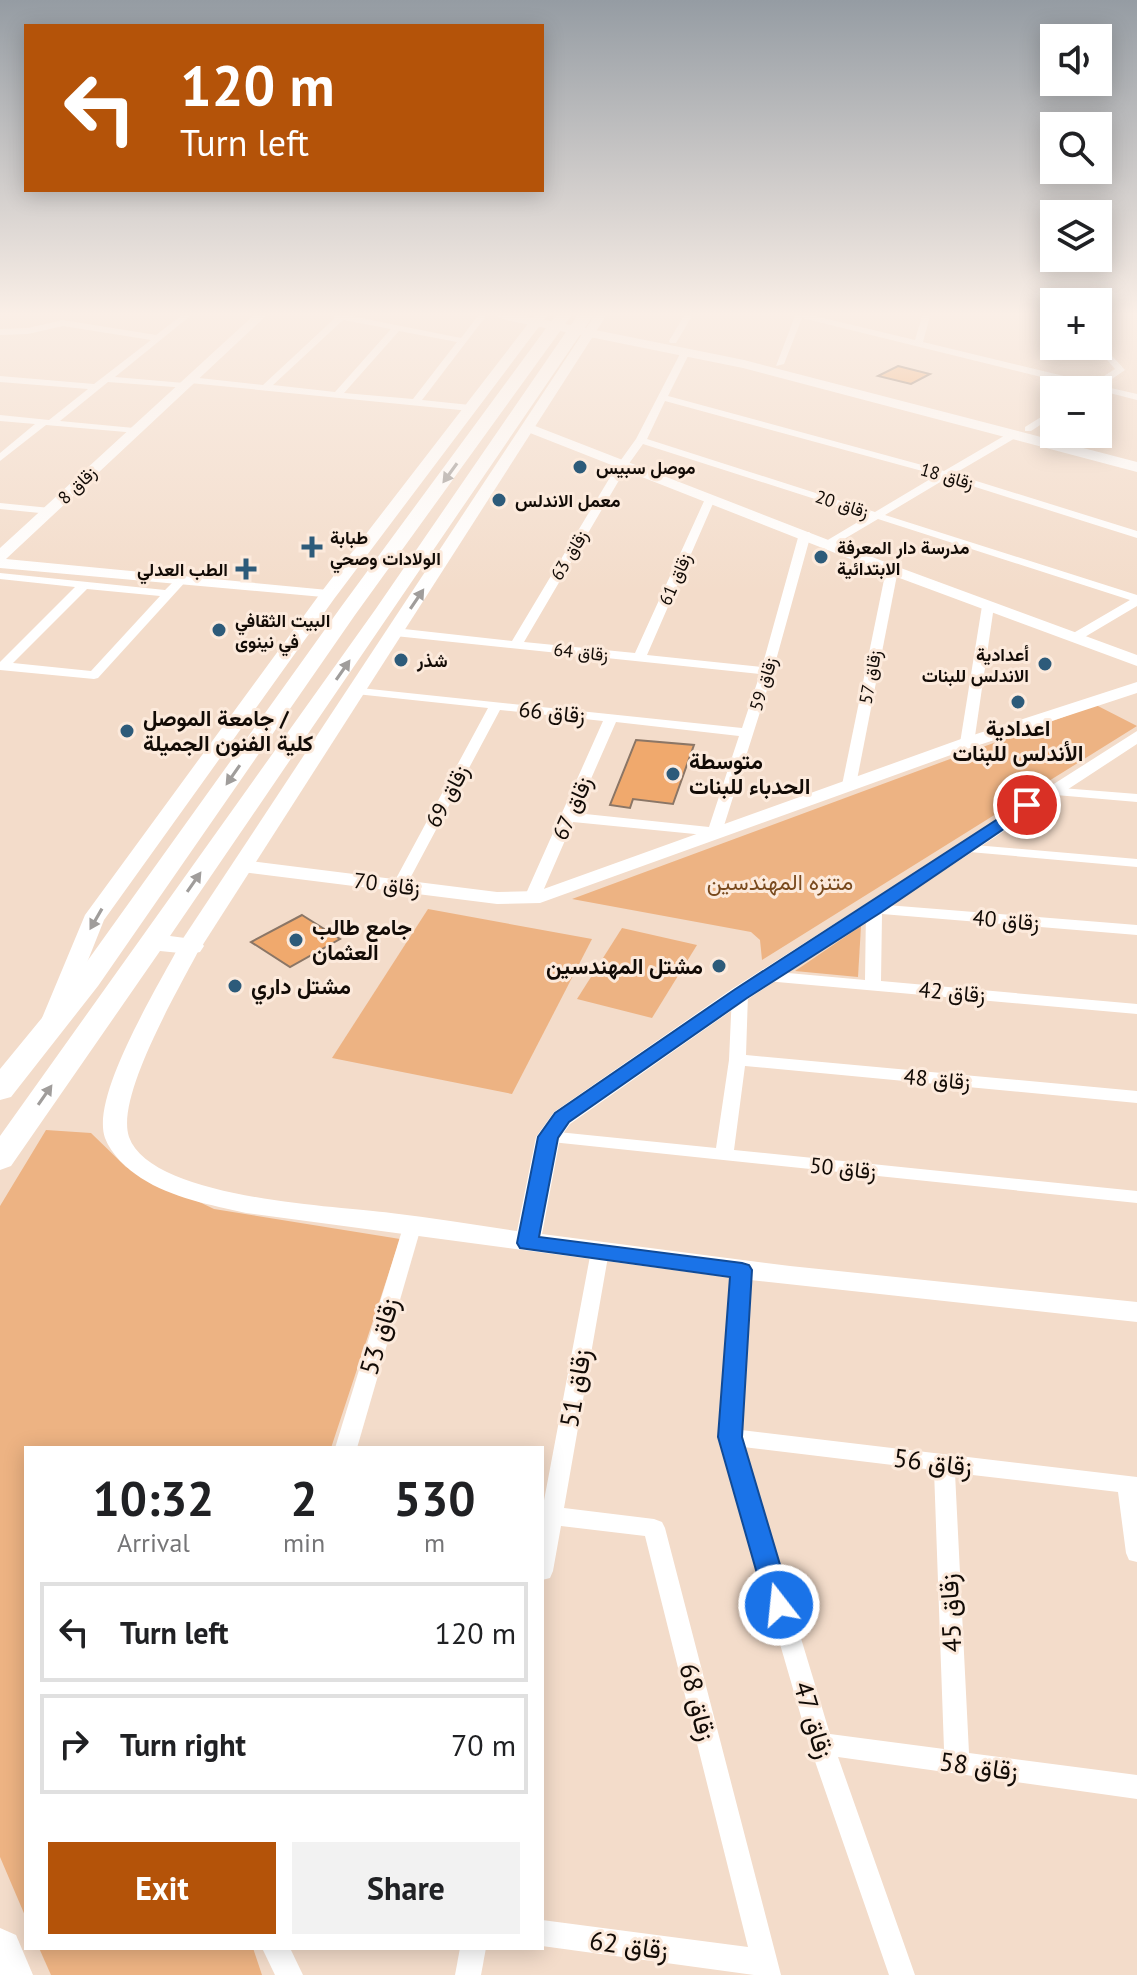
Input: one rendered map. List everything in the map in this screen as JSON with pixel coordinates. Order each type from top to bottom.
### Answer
[{"type":"highway","points":[[0,1090],[88,980],[495,408]]},
{"type":"highway","points":[[0,1159],[153,942],[500,408]]},
{"type":"highway","points":[[153,942],[190,946]]},
{"type":"highway","points":[[0,1951],[10,1975]]},
{"type":"main road","points":[[54,1019],[93,920],[328,595],[470,408]]},
{"type":"main road","points":[[190,946],[530,428],[534,408]]},
{"type":"main road","points":[[923,408],[1137,457]]},
{"type":"main road","points":[[936,408],[1137,467]]},
{"type":"street","points":[[0,458],[66,408]]},
{"type":"street","name":"زقاق 8","points":[[0,556],[159,408]]},
{"type":"street","points":[[641,440],[657,408]]},
{"type":"street","name":"زقاق 18","points":[[703,408],[947,475],[1137,535]]},
{"type":"street","points":[[0,418],[134,431]]},
{"type":"street","points":[[830,543],[1040,420]]},
{"type":"street","points":[[530,428],[830,543],[892,570],[1137,661]]},
{"type":"street","name":"زقاق 63","points":[[516,645],[623,464],[641,440]]},
{"type":"street","name":"زقاق 20","points":[[641,440],[1137,600]]},
{"type":"street","name":"زقاق 61","points":[[639,658],[710,499]]},
{"type":"street","points":[[0,506],[50,511]]},
{"type":"street","name":"زقاق 59","points":[[715,832],[767,671],[805,534]]},
{"type":"street","points":[[0,563],[328,595]]},
{"type":"street","name":"زقاق 57","points":[[849,785],[892,570]]},
{"type":"street","points":[[0,576],[169,594]]},
{"type":"street","points":[[2,666],[94,675],[182,579]]},
{"type":"street","points":[[2,666],[84,585]]},
{"type":"street","points":[[1074,638],[1137,600]]},
{"type":"street","points":[[967,743],[988,606]]},
{"type":"street","name":"زقاق 64","points":[[395,632],[767,671]]},
{"type":"street","points":[[532,898],[967,743],[1137,687]]},
{"type":"street","name":"زقاق 66","points":[[356,690],[748,733]]},
{"type":"street","points":[[1107,696],[1137,696]]},
{"type":"street","name":"زقاق 69","points":[[399,886],[496,706]]},
{"type":"street","name":"زقاق 67","points":[[532,898],[611,718]]},
{"type":"street","points":[[528,1243],[548,1137],[562,1118],[766,976],[874,909],[1049,791],[1137,736]]},
{"type":"street","points":[[1049,791],[1137,798]]},
{"type":"street","points":[[569,817],[715,832]]},
{"type":"street","points":[[963,848],[1137,863]]},
{"type":"street","name":"زقاق 70","points":[[242,866],[497,898],[532,898]]},
{"type":"street","points":[[873,986],[874,909]]},
{"type":"street","name":"زقاق 40","points":[[874,909],[1137,930]]},
{"type":"street","points":[[190,946],[119,1093],[113,1128],[124,1150],[158,1177],[222,1199],[275,1210],[413,1224],[528,1243],[742,1270],[1137,1312]]},
{"type":"street","name":"زقاق 42","points":[[766,976],[1137,1009]]},
{"type":"street","points":[[724,1155],[737,1060],[740,994]]},
{"type":"street","name":"زقاق 48","points":[[737,1060],[1137,1097]]},
{"type":"street","name":"زقاق 50","points":[[548,1137],[1137,1197]]},
{"type":"street","name":"زقاق 53","points":[[347,1446],[413,1224]]},
{"type":"street","name":"زقاق 51","points":[[544,1560],[600,1251]]},
{"type":"street","name":"زقاق 47","points":[[742,1270],[730,1437],[821,1744],[902,1975]]},
{"type":"street","name":"زقاق 56","points":[[730,1437],[1133,1486]]},
{"type":"street","name":"زقاق 45","points":[[944,1463],[957,1763]]},
{"type":"street","points":[[1133,1486],[1137,1553]]},
{"type":"street","name":"زقاق 68","points":[[552,1516],[654,1528],[766,1969]]},
{"type":"street","name":"زقاق 58","points":[[821,1744],[1137,1787]]},
{"type":"street","name":"زقاق 62","points":[[544,1933],[766,1969]]},
{"type":"street","points":[[276,1950],[290,1975]]},
{"type":"street","points":[[468,1975],[473,1950]]},
{"type":"green space","name":"متنزه المهندسين","points":[[1096,705],[1137,726],[762,960],[760,940],[751,932],[572,899]]},
{"type":"green space","points":[[428,909],[592,939],[512,1094],[332,1058]]},
{"type":"green space","points":[[861,926],[858,977],[795,971]]},
{"type":"green space","points":[[622,928],[697,945],[652,1018],[577,999]]},
{"type":"green space","points":[[46,1130],[91,1133],[126,1167],[214,1209],[400,1239],[332,1446],[24,1446],[24,1913],[0,1857],[0,1206]]},
{"type":"green space","points":[[40,1950],[254,1950],[262,1975],[51,1975]]},
{"type":"building","name":"متوسطة الحدباء للبنات","points":[[636,740],[694,745],[673,804],[633,799],[630,808],[610,805]]},
{"type":"building","name":"جامع طالب العثمان","points":[[302,915],[340,939],[290,967],[251,942]]},
{"type":"place","name":"موصل سبيس","points":[[580,467]]},
{"type":"place","name":"معمل الاندلس","points":[[499,500]]},
{"type":"place","name":"طبابة الولادات وصحي","points":[[312,547]]},
{"type":"place","name":"مدرسة دار المعرفة الابتدائية","points":[[821,557]]},
{"type":"place","name":"الطب العدلي","points":[[246,569]]},
{"type":"place","name":"البيت الثقافي في نينوى","points":[[219,630]]},
{"type":"place","name":"شذر","points":[[401,660]]},
{"type":"place","name":"أعدادية الاندلس للبنات","points":[[1045,664]]},
{"type":"place","name":"اعدادية الأندلس للبنات","points":[[1018,702]]},
{"type":"place","name":"جامعة الموصل / كلية الفنون الجميلة","points":[[127,731]]},
{"type":"place","name":"متوسطة الحدباء للبنات","points":[[673,774]]},
{"type":"place","name":"جامع طالب العثمان","points":[[296,940]]},
{"type":"place","name":"مشتل المهندسين","points":[[719,966]]},
{"type":"place","name":"مشتل داري","points":[[235,986]]},
{"type":"route","points":[[779,1605],[730,1437],[742,1270],[528,1243],[548,1137],[562,1118],[740,994],[874,909],[1027,805]]}]
